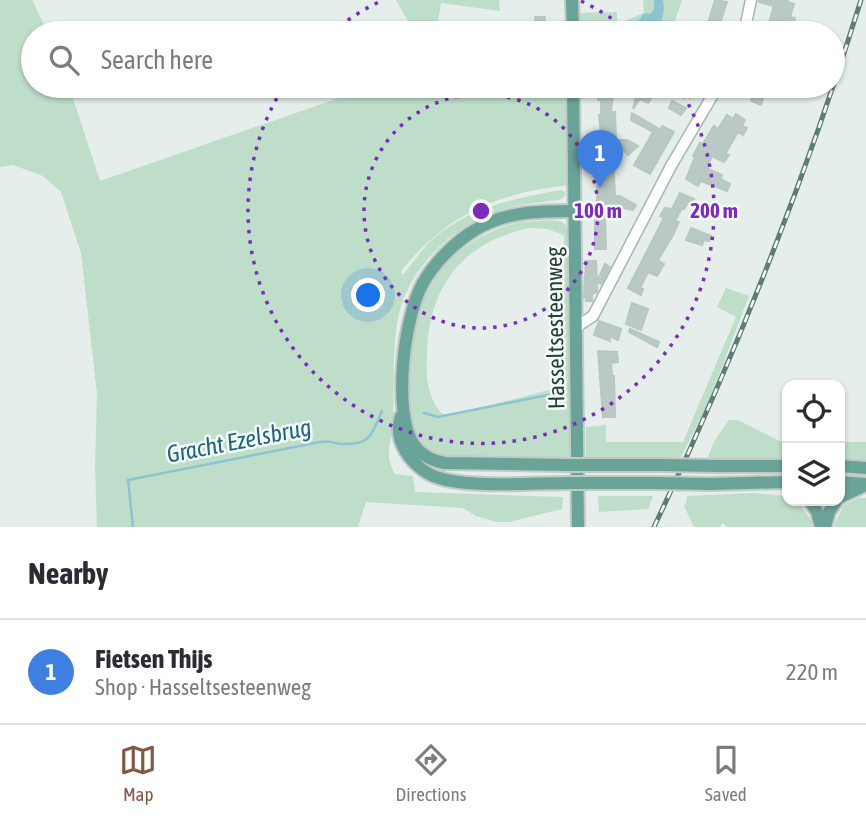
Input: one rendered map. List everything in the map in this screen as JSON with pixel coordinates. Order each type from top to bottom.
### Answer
[{"type":"main road","points":[[572,0],[573,21]]},
{"type":"main road","name":"Hasseltsesteenweg","points":[[573,98],[579,527]]},
{"type":"main road","points":[[575,211],[521,213],[477,228],[457,243],[423,282],[413,304],[403,355],[403,409],[414,444],[431,460],[445,464],[782,466]]},
{"type":"main road","points":[[403,409],[399,436],[404,449],[414,463],[439,479],[494,483],[782,485]]},
{"type":"main road","points":[[845,467],[866,468]]},
{"type":"main road","points":[[845,483],[866,485]]},
{"type":"main road","points":[[845,496],[866,485]]},
{"type":"main road","points":[[813,506],[823,527]]},
{"type":"main road","points":[[823,527],[833,506]]},
{"type":"street","points":[[747,21],[751,0]]},
{"type":"street","points":[[576,327],[593,316],[671,166],[711,98]]},
{"type":"green space","points":[[0,0],[32,0],[42,21],[21,21],[21,98],[73,98],[100,181],[339,98],[568,98],[570,185],[520,193],[476,209],[437,234],[401,271],[403,275],[441,233],[472,214],[507,201],[561,190],[565,192],[562,199],[511,207],[485,216],[450,238],[421,268],[410,285],[397,324],[393,431],[389,453],[395,474],[413,476],[415,492],[563,497],[562,509],[509,522],[497,522],[476,516],[463,508],[366,502],[358,527],[97,527],[97,394],[81,253],[61,192],[43,176],[13,165],[0,167]]},
{"type":"green space","points":[[396,0],[499,0],[500,11],[441,3],[438,21],[408,21]]},
{"type":"green space","points":[[643,0],[682,0],[675,21],[624,21],[644,13]]},
{"type":"green space","points":[[617,12],[617,21],[580,21],[580,13]]},
{"type":"green space","points":[[553,220],[563,222],[571,231],[572,459],[446,458],[428,451],[415,438],[409,398],[409,362],[413,331],[425,296],[450,260],[474,241],[512,224]],"holes":[[[529,228],[547,229],[564,235],[564,401],[560,394],[552,389],[450,416],[441,413],[430,392],[427,361],[429,329],[434,307],[443,288],[468,256],[485,244]]]},
{"type":"green space","points":[[726,288],[749,296],[707,406],[680,459],[586,459],[586,427],[606,425],[606,442],[683,442],[736,317],[717,307]]},
{"type":"green space","points":[[729,420],[738,420],[782,441],[782,460],[707,459],[715,440]]},
{"type":"green space","points":[[845,442],[866,442],[866,461],[845,461]]},
{"type":"green space","points":[[755,493],[782,496],[782,506],[801,506],[811,520],[812,527],[728,527],[722,523],[720,527],[694,527],[684,506],[687,496]]},
{"type":"green space","points":[[598,496],[653,496],[648,509],[599,512]]},
{"type":"green space","points":[[858,498],[866,498],[866,527],[833,527],[845,504]]},
{"type":"water","points":[[654,0],[663,0],[664,12],[661,21],[639,21],[644,13],[650,14],[654,9]]},
{"type":"building","points":[[715,0],[727,2],[721,21],[709,20]]},
{"type":"building","points":[[788,0],[787,2],[794,4],[790,17],[795,18],[794,21],[770,21],[774,6],[759,2]]},
{"type":"building","points":[[535,17],[545,17],[545,21],[535,21]]},
{"type":"building","points":[[613,98],[611,112],[615,112],[616,140],[627,140],[638,146],[628,155],[612,138],[615,196],[636,205],[633,210],[597,203],[598,143],[602,143],[599,115],[601,100],[598,100]]},
{"type":"building","points":[[636,98],[651,98],[648,103],[640,99],[633,109]]},
{"type":"building","points":[[752,98],[763,98],[761,105],[751,101]]},
{"type":"building","points":[[672,101],[686,108],[681,115],[669,108]]},
{"type":"building","points":[[632,113],[656,127],[653,132],[631,120]]},
{"type":"building","points":[[736,114],[745,120],[742,126],[747,128],[743,135],[738,132],[725,154],[729,155],[724,162],[712,156],[706,168],[722,175],[721,179],[730,184],[727,191],[701,181],[698,186],[686,179],[700,143],[702,145],[714,126],[718,129],[727,115],[733,119]]},
{"type":"building","points":[[662,126],[674,132],[650,174],[634,165],[656,127],[660,130]]},
{"type":"building","points":[[680,193],[694,199],[690,206],[687,204],[682,208],[675,221],[679,222],[673,235],[658,260],[664,264],[657,276],[648,272],[640,288],[643,289],[641,295],[628,288],[664,218],[660,216],[665,208],[672,209]]},
{"type":"building","points":[[595,214],[605,214],[606,249],[595,249]]},
{"type":"building","points":[[691,228],[711,236],[709,241],[704,240],[702,245],[686,240]]},
{"type":"building","points":[[586,261],[596,261],[597,292],[592,294],[592,301],[586,301],[584,297]]},
{"type":"building","points":[[605,264],[610,267],[601,284],[597,282]]},
{"type":"building","points":[[632,303],[648,309],[641,330],[626,324]]},
{"type":"building","points":[[599,321],[621,329],[618,340],[609,336],[610,341],[594,335]]},
{"type":"building","points":[[630,329],[659,342],[657,347],[629,332]]},
{"type":"building","points":[[598,351],[617,352],[618,362],[611,363],[615,417],[603,417]]},
{"type":"waterway","name":"Gracht Ezelsbrug","points":[[424,413],[438,417],[553,394],[565,380]]},
{"type":"waterway","name":"Gracht Ezelsbrug","points":[[133,527],[128,480],[320,442],[360,442],[370,436],[382,411]]},
{"type":"railway","points":[[845,49],[861,0]]},
{"type":"railway","points":[[654,527],[713,398],[767,267],[829,98]]},
{"type":"place","name":"Fietsen Thijs","points":[[600,188]]}]
